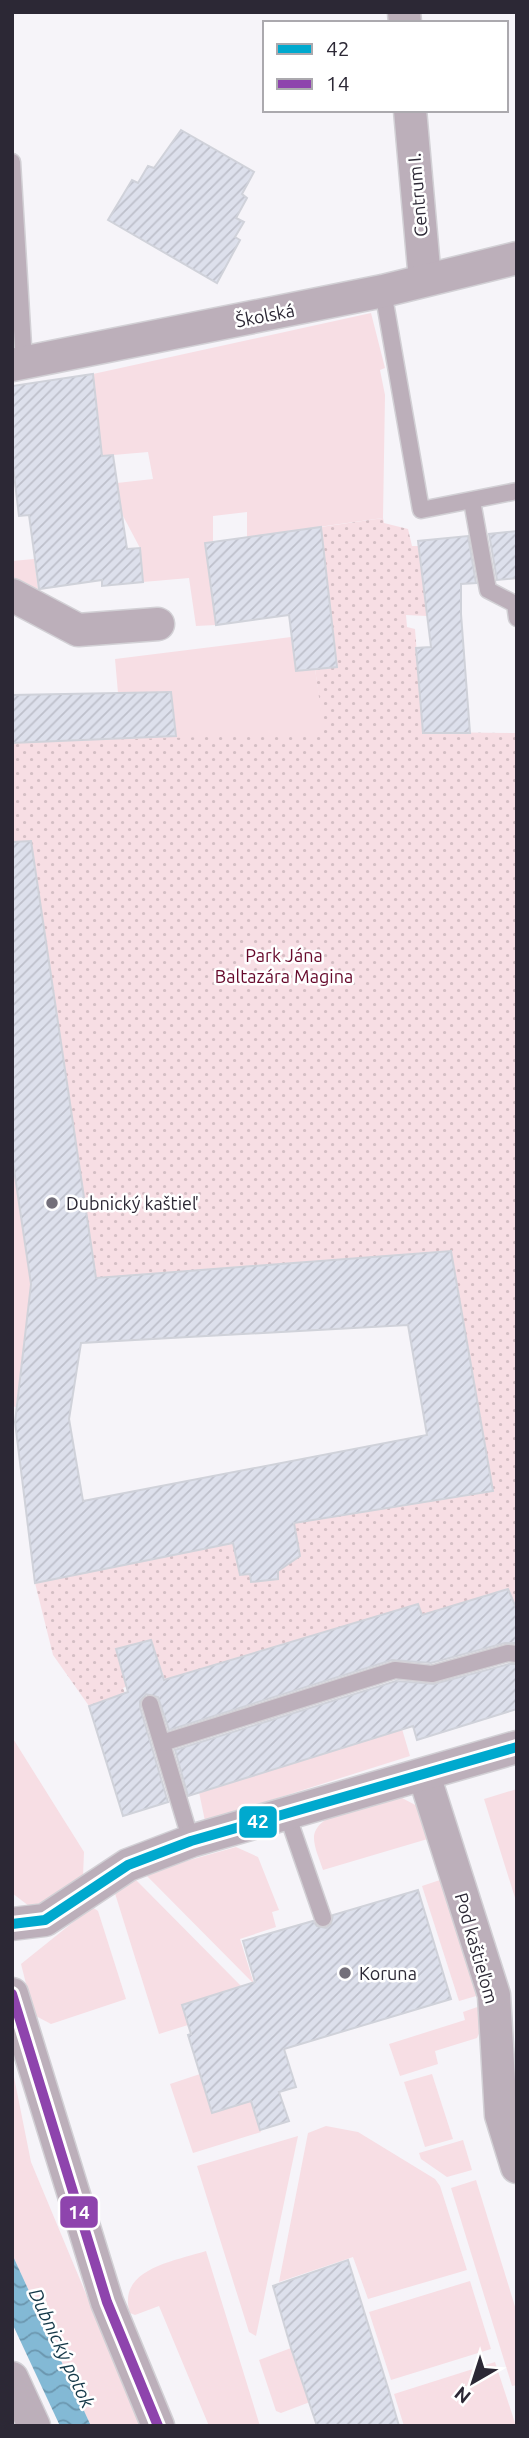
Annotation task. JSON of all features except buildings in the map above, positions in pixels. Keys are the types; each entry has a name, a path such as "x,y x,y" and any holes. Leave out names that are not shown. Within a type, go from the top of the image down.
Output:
{"street":[{"name":"Centrum I.","path":"410,112 425,280"},
{"name":"Školská","path":"18,364 383,290 517,258"},
{"path":"12,595 78,630 158,624"},
{"path":"12,1924 45,1920 128,1865 191,1840 517,1747"},
{"name":"Pod kaštieľom","path":"424,1775 494,1995 500,2115 517,2167"},
{"path":"12,1994 107,2302 158,2426"},
{"path":"12,2378 34,2426"}],"lane":[{"path":"12,162 18,364"},
{"path":"383,290 421,510 517,491"},
{"path":"472,501 488,590 514,604 517,618"},
{"path":"162,1743 395,1670 432,1674 508,1653 517,1654"},
{"path":"150,1704 191,1840"},
{"path":"287,1814 323,1918"}],"green space":[{"path":"371,313 385,368 380,370 385,395 383,518 247,537 247,512 213,516 213,541 205,543 216,625 196,626 189,578 143,582 140,548 122,514 117,483 153,479 148,452 102,456 93,374"},
{"name":"Park Jána Baltazára Magina","path":"383,518 384,523 408,529 412,546 419,546 427,616 406,615 407,627 415,629 423,732 517,733 517,1603 514,1604 508,1589 422,1615 417,1604 165,1680 151,1640 116,1649 127,1686 123,1688 125,1693 89,1706 53,1655 35,1583 233,1543 240,1575 250,1574 251,1582 278,1579 278,1571 299,1556 294,1523 492,1491 450,1251 96,1278 12,863 12,743 324,733 315,669 337,666 321,527"},
{"path":"34,559 38,589 12,582 12,561"},
{"path":"291,637 296,671 315,669 325,733 517,733 517,755 12,743 175,736 171,692 118,693 115,659"},
{"path":"12,1156 31,1284 16,1407 12,1406"},
{"path":"402,1729 410,1756 205,1821 199,1792"},
{"path":"12,1737 84,1852 83,1876 44,1905 29,1906 12,1893"},
{"path":"517,1789 517,1901 516,1901 484,1799"},
{"path":"402,1798 421,1808 431,1838 323,1870 314,1838 317,1828 325,1820 350,1809"},
{"path":"236,1847 258,1857 279,1910 272,1912 276,1927 240,1939 254,1984 144,1873"},
{"path":"446,1878 483,1994 459,2001 422,1886"},
{"path":"136,1880 242,1987 188,2025 159,2034 113,1887"},
{"path":"92,1907 98,1911 126,1999 51,2024 34,2015 21,1964"},
{"path":"483,2005 484,2023 477,2038 435,2051 438,2064 400,2076 389,2044 465,2020 463,2012"},
{"path":"12,2067 31,2162 141,2426 91,2426 12,2254"},
{"path":"200,2074 212,2112 251,2101 261,2132 193,2153 170,2084"},
{"path":"432,2074 453,2139 425,2147 404,2082"},
{"path":"326,2126 358,2132 435,2179 440,2186 467,2270 368,2299 353,2257 279,2282 308,2133"},
{"path":"298,2136 256,2336 249,2332 197,2166"},
{"path":"463,2140 472,2170 447,2177 421,2159 419,2153"},
{"path":"476,2180 517,2313 517,2385 512,2386 451,2188"},
{"path":"206,2251 260,2426 209,2426 159,2306 135,2315 130,2313 128,2298 132,2286 140,2277 165,2263"},
{"path":"470,2281 491,2349 391,2380 369,2312"},
{"path":"291,2348 310,2402 281,2413 276,2411 259,2360"},
{"path":"495,2362 516,2426 404,2426 394,2394"}],"water":[{"path":"12,2254 91,2426 60,2426 12,2323"}],"transit line":[{"name":"42","path":"12,1924 45,1920 128,1865 191,1841 517,1747"},
{"name":"14","path":"12,1994 107,2302 158,2426"}],"place":[{"name":"Dubnický kaštieľ","path":"52,1203"},
{"name":"Koruna","path":"345,1973"}],"water label":[{"name":"Dubnický potok","path":"62,2348"}]}
